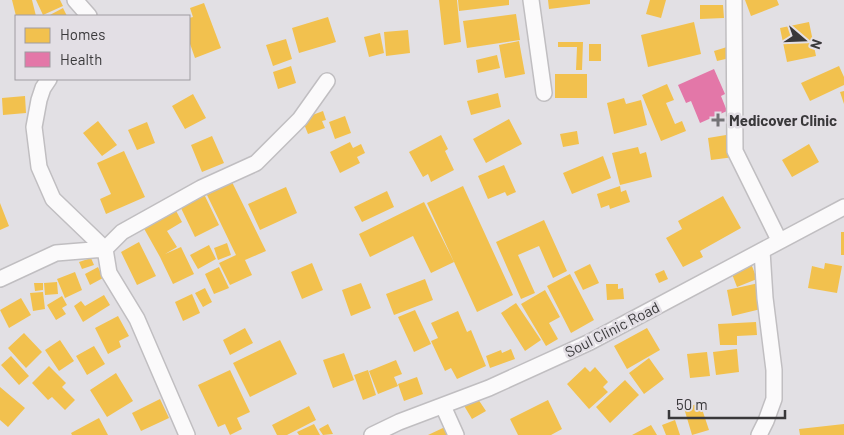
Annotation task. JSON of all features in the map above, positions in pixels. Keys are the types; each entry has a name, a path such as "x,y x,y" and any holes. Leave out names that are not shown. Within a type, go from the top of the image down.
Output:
{"street":[{"path":"75,0 88,15"},
{"path":"531,0 544,93"},
{"path":"734,0 735,151 779,240"},
{"path":"48,80 39,100 34,127 39,167 53,199 105,249 109,272 137,320 187,435"},
{"path":"0,279 56,253 105,249 122,232 201,188 256,163 300,119 327,81"},
{"name":"Soul Clinic Road","path":"372,435 399,422 489,388 590,342 844,207"},
{"path":"759,435 766,422 774,398 774,370 765,298 762,251"},
{"path":"443,406 456,435"}],"building: Homes":[{"path":"12,0 32,0 36,15 16,15"},
{"path":"36,0 60,0 63,6 43,15"},
{"path":"439,0 457,0 461,42 444,45"},
{"path":"458,0 509,0 509,5 459,11"},
{"path":"548,0 590,0 590,4 549,9"},
{"path":"650,0 666,0 661,18 646,14"},
{"path":"745,0 777,0 779,5 751,16"},
{"path":"204,3 221,48 195,58 190,44 190,18 193,17 190,8"},
{"path":"700,5 723,5 724,18 700,19"},
{"path":"63,8 66,15 50,15"},
{"path":"516,14 520,40 467,48 463,21"},
{"path":"328,17 336,42 299,53 292,28"},
{"path":"694,22 701,54 648,67 641,35"},
{"path":"809,22 816,56 787,62 780,28"},
{"path":"408,30 410,53 386,56 384,32"},
{"path":"380,33 384,53 369,57 364,37"},
{"path":"286,39 292,59 273,66 266,45"},
{"path":"519,41 525,74 505,78 499,45"},
{"path":"558,42 583,42 582,70 576,70 577,47 558,47"},
{"path":"589,44 601,44 601,61 589,61"},
{"path":"727,47 730,58 717,61 714,51"},
{"path":"497,55 500,68 478,73 476,60"},
{"path":"291,66 296,83 278,89 273,72"},
{"path":"839,66 844,77 844,85 810,101 801,83"},
{"path":"555,74 587,74 587,98 555,98"},
{"path":"667,84 674,100 666,103 675,124 682,121 686,131 661,141 642,95"},
{"path":"844,91 844,104 840,92"},
{"path":"498,93 501,107 471,115 467,101"},
{"path":"193,94 206,118 185,129 172,106"},
{"path":"25,96 26,113 3,115 2,98"},
{"path":"624,98 626,104 641,100 647,125 614,134 607,103"},
{"path":"323,111 326,120 322,121 325,128 308,134 302,119"},
{"path":"345,116 351,133 335,139 329,122"},
{"path":"509,119 522,144 486,163 473,139"},
{"path":"98,121 117,145 102,156 83,133"},
{"path":"147,122 155,143 137,150 128,130"},
{"path":"577,131 579,144 563,147 560,134"},
{"path":"732,134 734,157 711,160 708,138"},
{"path":"441,135 448,149 445,151 454,170 431,182 428,174 423,177 409,152"},
{"path":"212,136 224,163 202,172 191,145"},
{"path":"350,142 353,148 361,144 365,153 357,157 360,163 340,173 330,152"},
{"path":"809,144 819,162 792,177 782,160"},
{"path":"638,147 640,154 646,152 652,177 620,185 612,153"},
{"path":"124,151 145,197 106,214 100,199 111,194 97,163"},
{"path":"603,156 611,178 572,194 563,173"},
{"path":"504,165 516,192 507,196 505,192 488,199 478,176"},
{"path":"232,182 266,251 245,260 252,275 230,285 219,263 236,255 207,195"},
{"path":"463,186 513,295 477,312 427,203"},
{"path":"620,186 621,192 626,190 630,202 610,209 609,205 601,208 597,194"},
{"path":"286,187 297,213 260,230 248,204"},
{"path":"387,191 394,207 362,222 354,207"},
{"path":"203,192 219,225 195,237 179,204"},
{"path":"723,196 741,228 700,251 703,257 683,267 666,238 682,229 678,221"},
{"path":"424,202 454,262 431,273 413,236 370,257 359,234"},
{"path":"0,203 9,226 0,230"},
{"path":"174,207 182,222 167,231 177,247 165,254 181,247 194,274 173,284 142,225"},
{"path":"544,220 567,271 553,278 539,246 518,255 535,293 521,299 496,242"},
{"path":"841,232 844,232 844,255 841,255"},
{"path":"139,242 156,276 137,285 121,252"},
{"path":"227,243 231,255 218,260 214,248"},
{"path":"209,245 216,259 198,269 190,255"},
{"path":"91,258 94,265 82,269 79,262"},
{"path":"750,261 757,279 737,287 730,269"},
{"path":"312,263 323,290 302,299 291,272"},
{"path":"825,263 842,266 837,293 808,288 812,266 824,269"},
{"path":"590,264 599,283 583,290 574,272"},
{"path":"98,267 103,278 90,285 85,274"},
{"path":"219,267 229,288 214,294 205,274"},
{"path":"664,270 668,279 659,283 655,274"},
{"path":"75,272 82,290 65,298 57,279"},
{"path":"570,274 594,320 571,333 547,286"},
{"path":"425,279 433,300 394,315 386,294"},
{"path":"57,282 58,294 45,295 44,283"},
{"path":"34,283 43,283 43,290 35,291"},
{"path":"361,283 371,308 351,316 342,290"},
{"path":"759,283 761,309 732,316 727,290"},
{"path":"606,284 618,284 618,289 623,288 624,299 607,300"},
{"path":"205,288 212,302 203,307 195,293"},
{"path":"545,290 560,317 549,323 558,339 546,346 521,304"},
{"path":"43,292 45,309 33,311 30,293"},
{"path":"192,294 200,313 183,321 175,302"},
{"path":"104,295 110,305 83,322 74,306 81,301 85,306"},
{"path":"62,296 67,305 62,308 66,314 56,320 47,305"},
{"path":"21,298 31,315 9,328 0,310"},
{"path":"516,303 541,340 525,351 501,313"},
{"path":"415,310 431,344 414,352 398,317"},
{"path":"458,311 467,332 471,330 486,366 457,379 451,368 445,371 431,341 438,338 431,323"},
{"path":"118,316 129,336 119,341 121,347 108,354 95,328"},
{"path":"756,322 757,335 737,336 737,345 720,345 718,324"},
{"path":"245,328 253,343 230,355 223,340"},
{"path":"647,328 660,350 627,369 614,346"},
{"path":"24,333 42,352 26,368 8,348"},
{"path":"60,340 74,361 59,371 45,350"},
{"path":"280,340 297,374 250,397 233,363"},
{"path":"94,346 105,364 87,375 76,356"},
{"path":"511,349 515,359 490,368 486,356 501,350 502,353"},
{"path":"737,349 739,372 716,375 713,352"},
{"path":"707,352 710,376 690,378 687,354"},
{"path":"344,353 354,380 333,388 323,360"},
{"path":"11,356 29,376 19,385 1,365"},
{"path":"649,358 664,379 644,394 629,373"},
{"path":"396,360 402,374 394,377 398,386 378,394 369,371"},
{"path":"49,366 66,383 62,387 75,400 65,410 52,397 48,400 32,383"},
{"path":"585,367 590,372 595,367 608,382 603,387 608,392 589,409 567,384"},
{"path":"230,370 250,412 237,418 242,429 230,435 225,424 218,427 198,385"},
{"path":"368,370 376,395 363,400 354,375"},
{"path":"116,373 133,401 107,417 90,390"},
{"path":"417,377 423,394 404,401 398,384"},
{"path":"625,380 639,395 610,423 596,407"},
{"path":"0,387 25,408 8,427 0,420"},
{"path":"476,396 486,411 472,419 463,404"},
{"path":"160,399 169,418 141,431 132,413"},
{"path":"548,400 562,429 551,435 518,435 510,419"},
{"path":"700,403 709,430 692,435 684,408"},
{"path":"309,406 316,420 287,435 277,435 272,425"},
{"path":"99,418 108,435 72,435 71,433"},
{"path":"675,420 680,435 666,435 662,425"},
{"path":"314,424 320,435 299,435 297,432"},
{"path":"328,424 333,434 323,435 319,429"},
{"path":"844,424 844,435 800,435 799,429"},
{"path":"651,425 657,435 632,435"},
{"path":"445,427 449,435 428,435"}],"building: Health":[{"name":"Medicover Clinic","path":"714,69 725,94 721,96 727,111 700,123 691,101 686,103 678,85"}],"place":[{"name":"Medicover Clinic","path":"718,120"}]}
